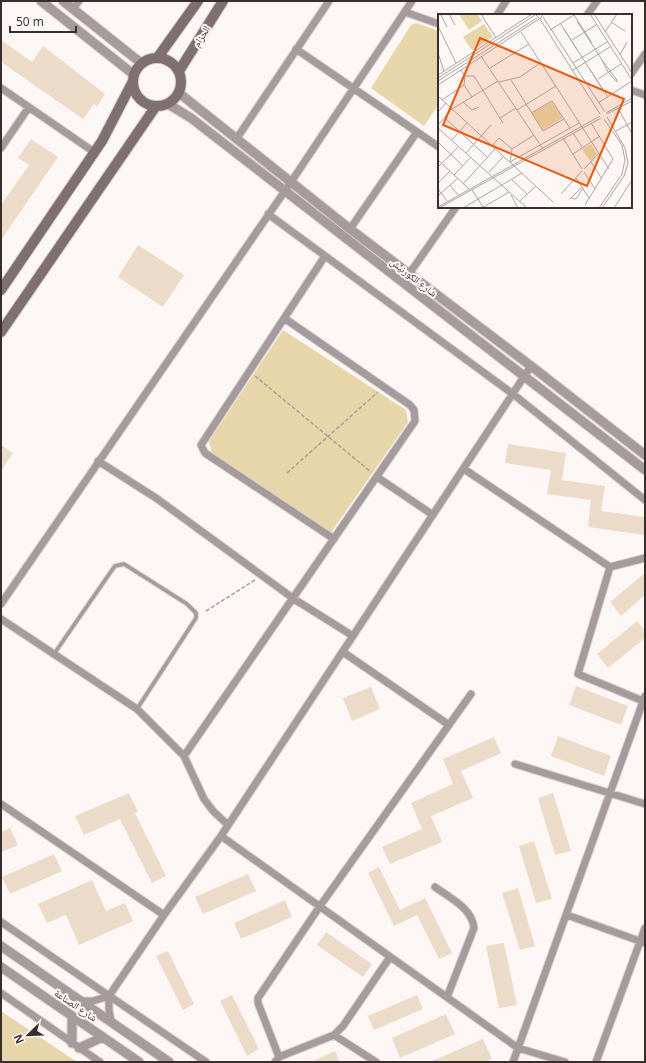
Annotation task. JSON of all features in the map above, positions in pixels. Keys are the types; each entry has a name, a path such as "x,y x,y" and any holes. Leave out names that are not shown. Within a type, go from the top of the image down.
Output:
{"main road":[{"path":"158,57 198,1"},
{"name":"الحزام","path":"179,71 223,1"},
{"path":"1,290 102,141 133,79 141,63 149,58 158,57 170,61 179,71 181,86 179,93 168,104 156,106 145,103 140,99 136,94 133,79"},
{"path":"1,332 156,106"}],"street":[{"path":"41,1 133,79"},
{"path":"63,1 141,63"},
{"path":"73,9 79,1"},
{"path":"237,138 329,1"},
{"path":"1,604 291,182 412,1"},
{"path":"498,14 506,1"},
{"path":"589,14 597,1"},
{"path":"405,12 438,24"},
{"path":"296,50 438,146"},
{"path":"632,73 645,54"},
{"path":"1,88 94,152"},
{"path":"632,90 645,95"},
{"name":"شارع الكورنيش","path":"179,93 350,229 531,366 645,455"},
{"name":"شارع الكورنيش","path":"168,104 191,118 285,190 645,470"},
{"path":"1,148 29,107"},
{"path":"350,229 417,132"},
{"path":"409,274 455,208"},
{"path":"268,214 513,394 645,500"},
{"path":"325,256 250,372 202,441 203,451 334,539"},
{"path":"184,756 294,599 377,477 415,417 414,410 410,405 284,318"},
{"path":"111,1021 109,996 164,915 221,836 531,366"},
{"path":"98,461 156,498 294,599 353,636"},
{"path":"464,469 610,567 645,558"},
{"path":"377,477 433,515"},
{"path":"513,1062 644,698 578,674 610,567"},
{"path":"1,619 137,709 184,756 204,799 213,811 228,825"},
{"path":"343,652 449,724"},
{"path":"390,957 343,1026 334,1035 277,1060 258,1003 258,998 320,906 471,694"},
{"path":"515,764 645,804"},
{"path":"1,804 164,915"},
{"path":"221,836 518,1048 565,1062"},
{"path":"435,887 469,913 474,928 447,997"},
{"path":"567,915 643,942"},
{"path":"1,922 206,1062"},
{"path":"596,1062 643,942 645,928"},
{"path":"1,946 169,1062"},
{"name":"شارع الصناعة","path":"1,967 139,1062"},
{"path":"1,993 100,1062"},
{"path":"82,1001 93,1001 109,996"},
{"path":"72,1016 76,1046"},
{"path":"334,1035 376,1062"},
{"path":"76,1046 103,1037"}],"lane":[{"path":"54,654 112,570 120,564 124,564 187,604 196,613 196,618 137,709"}],"path":[{"path":"250,372 377,477"},
{"path":"287,473 384,387"},
{"path":"206,611 262,575"}],"shaded area":[{"path":"416,23 438,31 438,105 424,126 371,88 411,25"},
{"path":"283,330 406,410 408,422 330,534 212,454 209,441"},
{"path":"1,1011 77,1062 1,1062"}],"building":[{"path":"1,40 32,62 43,46 105,94 97,107 94,104 83,119 1,62"},
{"path":"31,139 58,157 1,240 1,205 29,165 18,158"},
{"path":"138,245 184,275 163,307 118,277"},
{"path":"508,444 566,453 562,480 605,486 601,511 645,517 645,535 588,527 591,500 547,494 551,470 505,463"},
{"path":"1,445 13,453 1,471"},
{"path":"645,573 645,595 621,616 610,602"},
{"path":"637,621 645,631 645,638 608,668 597,654"},
{"path":"576,686 628,706 621,725 569,705"},
{"path":"371,687 380,709 352,721 343,698"},
{"path":"558,736 611,756 604,776 551,756"},
{"path":"494,737 501,753 461,771 473,798 431,816 442,842 390,864 382,847 422,829 411,803 453,784 443,759"},
{"path":"129,793 138,812 135,813 166,876 152,883 120,819 84,835 75,816"},
{"path":"553,793 571,851 555,855 538,798"},
{"path":"10,828 18,845 1,852 1,832"},
{"path":"534,841 552,899 536,903 519,846"},
{"path":"54,854 62,871 10,894 2,877"},
{"path":"379,867 400,910 425,898 452,953 439,959 417,915 394,926 368,873"},
{"path":"248,874 256,891 203,914 195,897"},
{"path":"92,880 106,911 125,903 133,921 79,945 66,915 47,923 38,904"},
{"path":"518,888 535,946 520,950 502,893"},
{"path":"285,900 292,917 241,939 234,923"},
{"path":"326,932 372,964 363,977 317,945"},
{"path":"504,943 517,1005 499,1008 486,946"},
{"path":"168,951 194,1004 183,1010 156,956"},
{"path":"232,995 259,1049 247,1056 220,1001"},
{"path":"417,995 423,1009 374,1030 368,1016"},
{"path":"446,1014 455,1034 400,1058 392,1038"},
{"path":"483,1039 492,1059 486,1062 430,1062"},
{"path":"335,1051 340,1062 311,1062"}]}
